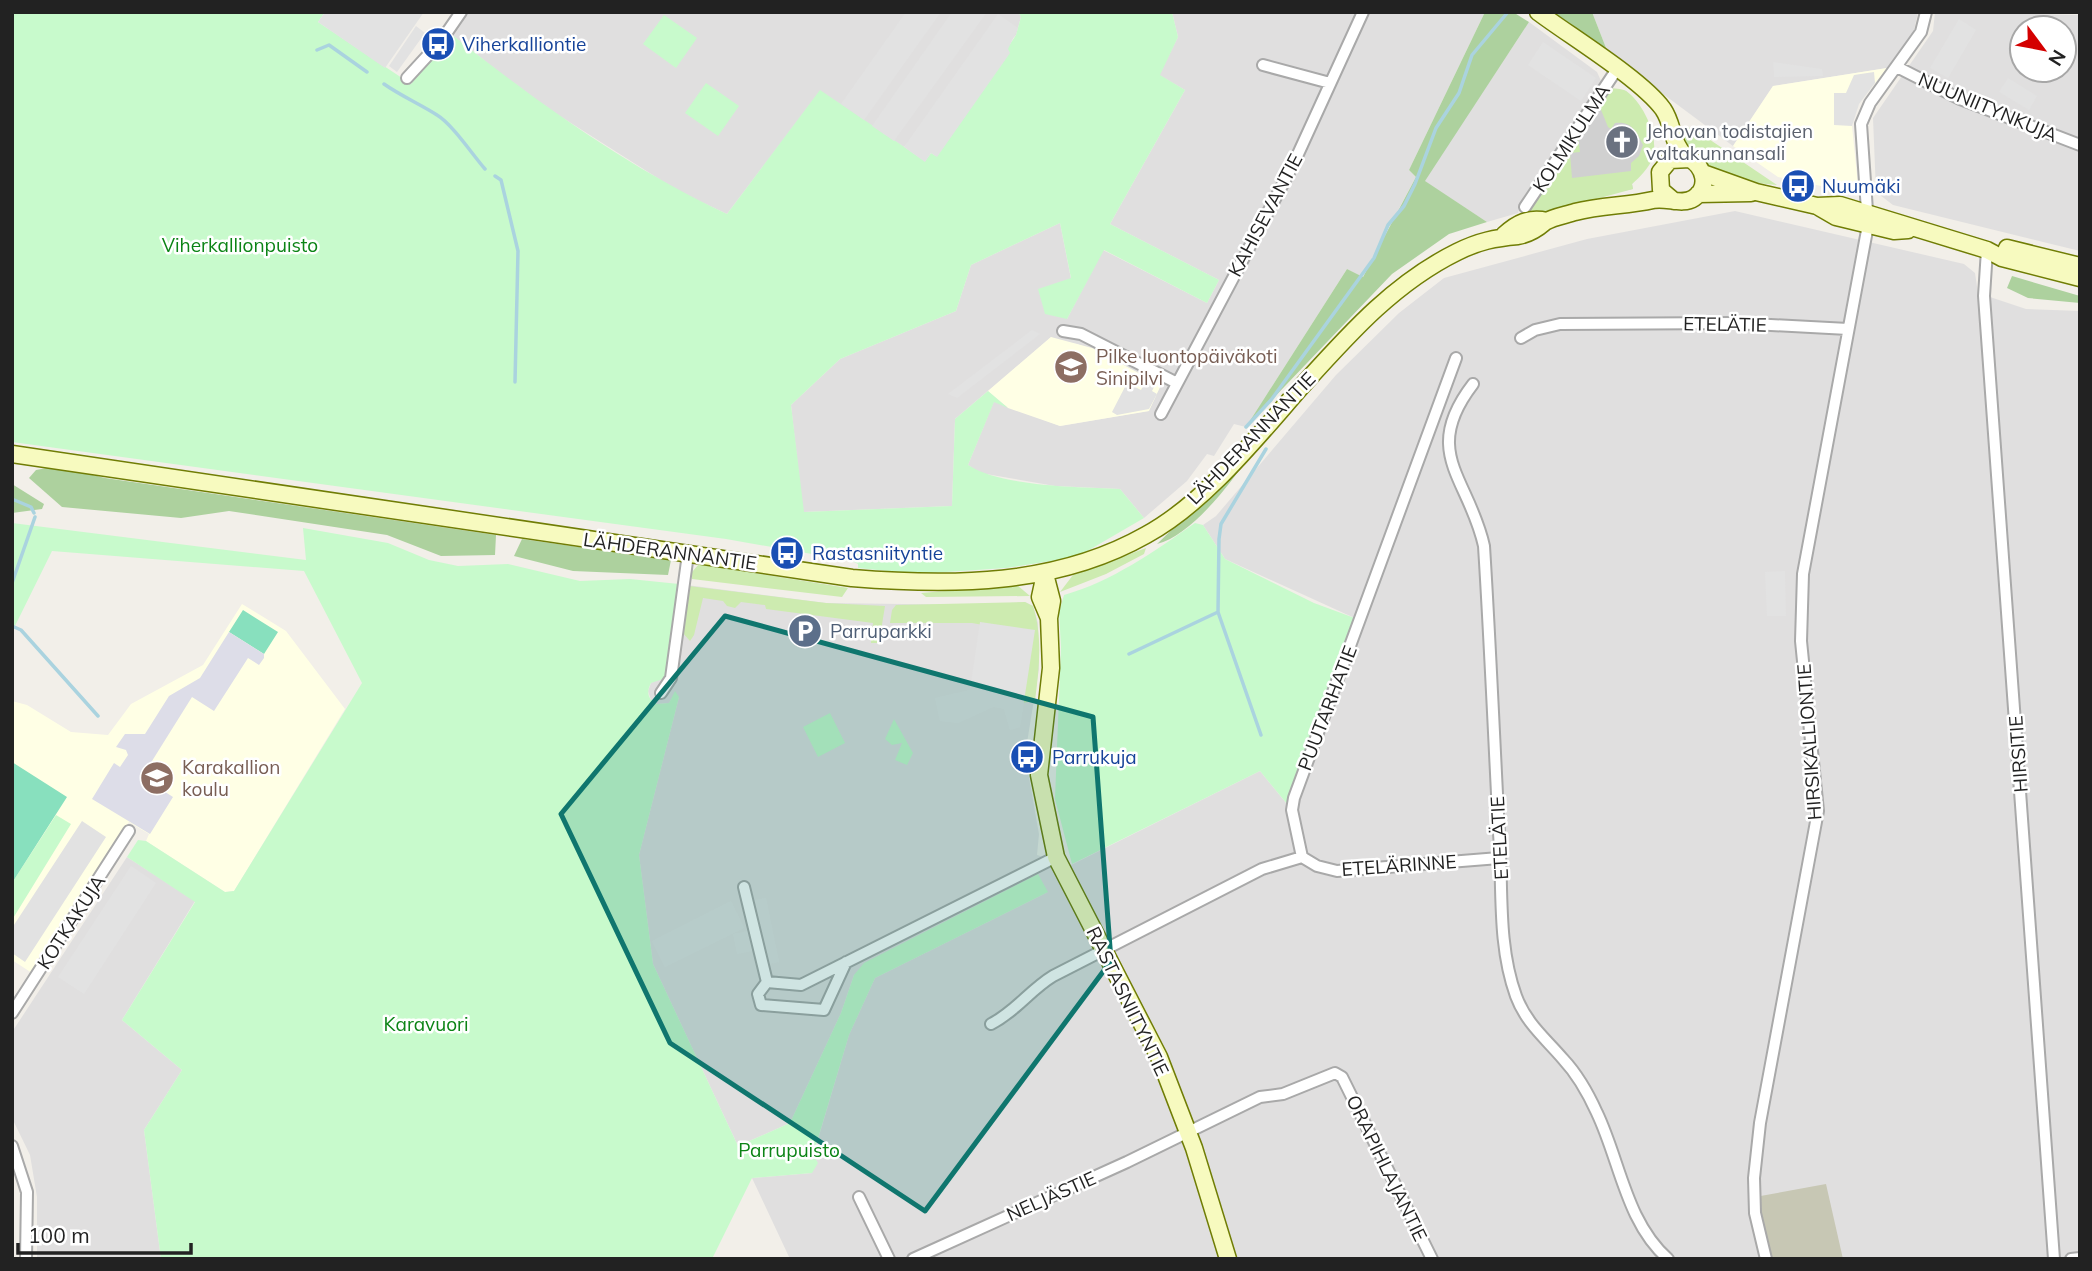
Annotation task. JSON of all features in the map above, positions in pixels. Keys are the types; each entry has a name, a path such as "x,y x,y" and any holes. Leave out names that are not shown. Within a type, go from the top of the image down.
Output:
{"main road":[{"path":"1538,12 1617,69 1662,108 1675,144 1686,158"},
{"path":"1648,96 1666,146 1662,171 1663,193 1674,201 1687,201 1698,194 1756,192"},
{"path":"1625,204 1674,158 1686,158 1697,163 1703,173 1698,194"},
{"path":"1703,173 1756,192 1817,206 1836,218 1868,219 1894,231 1914,230 1987,250 2002,258 2080,278"},
{"name":"LÄHDERANNANTIE","path":"12,454 688,554 897,582 970,581 1045,574 1107,555 1148,535 1168,520 1234,460 1351,332 1384,300 1408,281 1458,251 1504,235 1523,222 1535,219 1547,221 1602,205 1674,201"},
{"path":"1987,250 2005,247 2080,266"},
{"name":"RASTASNIITYNTIE","path":"1045,574 1040,597 1049,618 1051,668 1039,775 1056,857 1143,1022 1188,1132 1228,1259"}],"street":[{"path":"407,78 441,41 461,12"},
{"name":"KAHISEVANTIE","path":"1161,414 1293,165 1363,12"},
{"name":"HIRSIKALLIONTIE","path":"1766,1259 1755,1213 1755,1164 1762,1104 1818,811 1800,607 1868,219 1861,124 1870,103 1922,32 1926,12"},
{"path":"1263,65 1331,83"},
{"name":"NUUNIITYNKUJA","path":"1897,67 1952,96 2080,145"},
{"name":"KOLMIKULMA","path":"1525,207 1617,69"},
{"name":"HIRSITIE","path":"1987,250 1984,296 2054,1259"},
{"name":"ETELÄTIE","path":"1521,338 1535,330 1560,324 1717,323 1848,329"},
{"path":"1063,331 1080,334 1177,383"},
{"name":"PUUTARHATIE","path":"1302,857 1292,810 1294,798 1456,358"},
{"name":"ETELÄTIE","path":"1473,384 1452,416 1448,446 1451,467 1471,503 1484,546 1504,934 1517,998 1534,1029 1586,1088 1610,1142 1635,1215 1646,1236 1668,1259"},
{"path":"661,693 671,678 688,554"},
{"name":"KOTKAKUJA","path":"12,1013 129,831"},
{"path":"767,982 801,985 1056,857"},
{"path":"991,1024 1008,1015 1042,983 1105,949 1262,869 1302,857"},
{"name":"ETELÄRINNE","path":"1302,857 1317,866 1337,871 1499,858"},
{"path":"744,887 767,982"},
{"path":"767,982 758,994 761,1005 824,1010 846,962"},
{"name":"ORAPIHLAJANTIE","path":"1188,1132 1260,1097 1283,1094 1335,1073 1342,1077 1432,1259"},
{"name":"NELJÄSTIE","path":"913,1259 1188,1132"},
{"path":"12,1146 27,1192 26,1259"},
{"path":"859,1196 889,1259"},
{"path":"2071,1259 2080,1258"}],"highlighted area":[{"path":"725,616 1093,717 1111,961 925,1211 670,1043 561,814"}],"shaded area":[{"path":"325,12 424,12 385,68 318,22"},
{"path":"466,12 1018,12 1021,17 1016,35 904,147 820,91 727,214 678,191 533,99 451,34"},
{"path":"906,12 941,12 864,120 841,104"},
{"path":"952,12 987,12 894,141 872,126"},
{"path":"1172,12 1485,12 1409,170 1416,177 1362,277 1347,269 1246,427 1234,424 1214,456 1207,454 1187,481 1144,518 1120,489 1055,486 980,473 968,465 994,401 1060,426 1149,411 1078,344 1061,342 1051,337 955,419 952,506 803,512 791,405 840,359 956,311 971,265 1060,223 1071,279 1067,319 1103,250 1207,303 1219,280 1110,224 1185,90 1159,75 1178,37"},
{"path":"1592,12 1918,12 1913,35 1887,68 1773,86 1733,146 1608,53"},
{"path":"1935,12 2032,14 2008,14 2008,84 2078,84 2080,15 2080,251 1893,205 1876,192 1873,118 1933,31"},
{"path":"998,14 1018,28 1008,49 1010,53 937,157 931,153 925,162 904,147"},
{"path":"1959,19 1976,30 1948,78 1930,68"},
{"path":"1529,22 1597,72 1602,83 1523,198 1518,213 1487,222 1424,181"},
{"path":"416,26 425,33 397,72 389,66"},
{"path":"1543,42 1596,78 1581,101 1528,65"},
{"path":"1773,62 1822,69 1823,76 1774,77"},
{"path":"1887,68 1859,103 1854,114 1852,126 1858,185 1845,191 1778,177 1733,146 1773,86"},
{"path":"1874,72 1875,83 1859,104 1852,126 1834,125 1834,93 1846,93 1854,75"},
{"path":"2008,78 2008,84 2018,84 2037,96 2029,110 1999,92"},
{"path":"1610,88 1626,91 1638,104 1654,142 1653,157 1632,184 1633,189 1528,209"},
{"path":"1735,211 1964,264 1975,273 1978,293 2026,309 2080,311 2080,1259 790,1259 752,1178 812,1173 813,1156 849,1035 875,978 1048,892 854,975 841,1013 790,1123 738,1146 653,964 639,855 679,697 674,695 669,703 657,704 651,700 648,691 651,683 659,679 679,584 826,603 981,605 1025,602 1033,606 1038,623 1039,669 1025,755 1039,834 1037,855 1071,865 1260,771 1291,809 1359,620 1225,559 1203,525 1216,516 1336,375 1399,313 1444,278 1587,239"},
{"path":"1032,330 1040,334 957,398 948,394"},
{"name":"Pilke luontopäiväkoti Sinipilvi","path":"1051,337 1092,348 1161,385 1149,411 1060,426 1008,408 988,391"},
{"path":"1146,380 1155,385 1152,391 1157,394 1149,409 1117,415 1112,412 1127,383 1141,390"},
{"path":"1785,571 1786,616 1767,616 1765,572"},
{"name":"Karakallion koulu","path":"242,604 286,631 345,709 234,891 225,892 146,841 149,834 129,822 32,973 12,960 12,701 27,705 71,732 108,735 131,704 203,665"},
{"path":"980,622 1035,630 1020,727 1010,730 1004,709 993,707 958,723 940,721 935,698 970,690"},
{"path":"229,632 264,654 264,658 259,665 248,658 214,711 192,697 142,777 173,797 150,834 92,799 114,763 120,767 128,755 126,750 116,747 125,734 145,734 169,696 200,678"},
{"path":"82,821 106,837 25,962 12,953 12,928"},
{"path":"127,857 195,901 122,1020 182,1070 144,1130 161,1259 37,1259 37,1197 30,1155 12,1118 12,1032"},
{"path":"131,866 156,883 84,994 58,977"},
{"path":"766,898 779,962 769,964 765,948 737,954 733,934 760,929 755,900"},
{"path":"731,901 744,928 665,967 652,941"},
{"path":"1826,1184 1843,1259 1766,1259 1755,1197"}],"green space":[{"name":"Viherkallionpuisto","path":"12,12 325,12 318,22 411,84 451,34 584,132 654,176 727,214 820,90 925,161 931,153 936,156 1016,35 1021,17 1018,12 1172,12 1178,37 1160,75 1185,90 1110,224 1219,280 1207,303 1104,250 1067,319 1045,314 1038,289 1071,278 1060,223 971,265 956,311 840,359 791,405 804,512 952,506 955,419 988,391 1008,408 994,402 968,465 1000,478 1020,482 1120,489 1144,518 1077,557 1006,568 916,574 858,568 858,564 852,561 726,539 12,442"},
{"path":"1485,12 1513,12 1529,22 1425,181 1487,222 1449,234 1392,274 1246,427 1347,269 1363,277 1416,177 1409,170"},
{"path":"1552,12 1592,12 1608,53"},
{"path":"664,15 697,38 676,68 643,44"},
{"path":"706,83 739,106 718,136 685,113"},
{"path":"1610,88 1626,91 1644,111 1654,140 1653,157 1649,165 1632,184 1633,189 1526,218 1528,209 1578,135 1580,152 1570,153 1572,178 1631,171 1631,163 1639,156 1643,145 1636,131 1629,125 1615,123 1611,129 1608,127 1599,105"},
{"path":"1686,127 1694,129 1777,185 1733,177 1707,165 1685,147 1676,135"},
{"path":"2012,276 2080,296 2080,303 2028,298 2007,288"},
{"path":"1251,453 1234,478 1197,519 1170,539 1157,544"},
{"path":"57,466 105,478 496,535 495,555 441,556 387,535 229,511 181,518 62,507 29,478 36,470"},
{"path":"12,484 44,504 42,509 12,513"},
{"name":"Karavuori","path":"12,523 306,560 303,528 388,543 429,560 458,566 508,564 580,581 630,579 679,584 667,674 663,679 651,683 648,693 657,704 669,703 675,691 679,697 639,855 653,964 738,1146 790,1123 841,1013 854,975 864,963 1038,874 1048,892 875,978 849,1035 813,1155 818,1163 812,1173 752,1178 712,1259 161,1259 144,1130 182,1070 122,1020 195,902 127,857 138,840 146,841 225,892 234,891 362,683 304,571 52,551 12,632"},
{"path":"1195,523 1203,525 1225,559 1314,603 1360,620 1292,810 1260,771 1072,864 1055,799 1061,647 1059,612 1064,595 1116,574"},
{"path":"522,539 671,560 668,575 573,571 514,556"},
{"path":"1146,548 1144,554 1106,574 1060,592 1073,575"},
{"path":"699,564 848,588 842,597 692,579 692,572"},
{"path":"1017,585 1030,596 926,597 921,593"},
{"path":"689,586 826,603 885,606 879,643 871,643 873,623 766,609 765,605 741,602 735,608 727,606 723,601 703,598 690,641 682,632"},
{"path":"1025,602 1033,606 1038,630 1039,665 1035,701 1022,703 1022,632 972,623 890,623 892,610 896,605"},
{"path":"243,610 278,632 264,654 229,632"},
{"path":"830,713 845,743 818,757 803,727"},
{"path":"894,719 913,753 907,765 895,760 902,743 892,745 885,739"},
{"path":"12,762 67,797 12,883"},
{"path":"56,815 71,824 12,920 12,883"}],"waterway":[{"path":"1246,427 1271,400 1374,258 1388,225 1404,206 1415,184 1436,128 1459,93 1472,55 1508,12"},
{"path":"317,50 329,45 367,72"},
{"path":"384,84 443,119 485,169"},
{"path":"495,176 501,180 518,251 515,382"},
{"path":"1261,735 1218,612 1219,539 1221,524 1266,449"},
{"path":"12,499 31,507 34,513"},
{"path":"12,583 35,517"},
{"path":"1129,654 1218,612"},
{"path":"12,626 21,630 98,716"}],"place":[{"name":"Viherkalliontie","path":"438,44"},
{"name":"Jehovan todistajien valtakunnansali","path":"1622,142"},
{"name":"Nuumäki","path":"1798,186"},
{"name":"Pilke luontopäiväkoti Sinipilvi","path":"1071,367"},
{"name":"Rastasniityntie","path":"787,553"},
{"name":"Parruparkki","path":"805,631"},
{"name":"Parrukuja","path":"1027,757"},
{"name":"Karakallion koulu","path":"157,778"}],"park label":[{"name":"Parrupuisto","path":"789,1150"}]}
